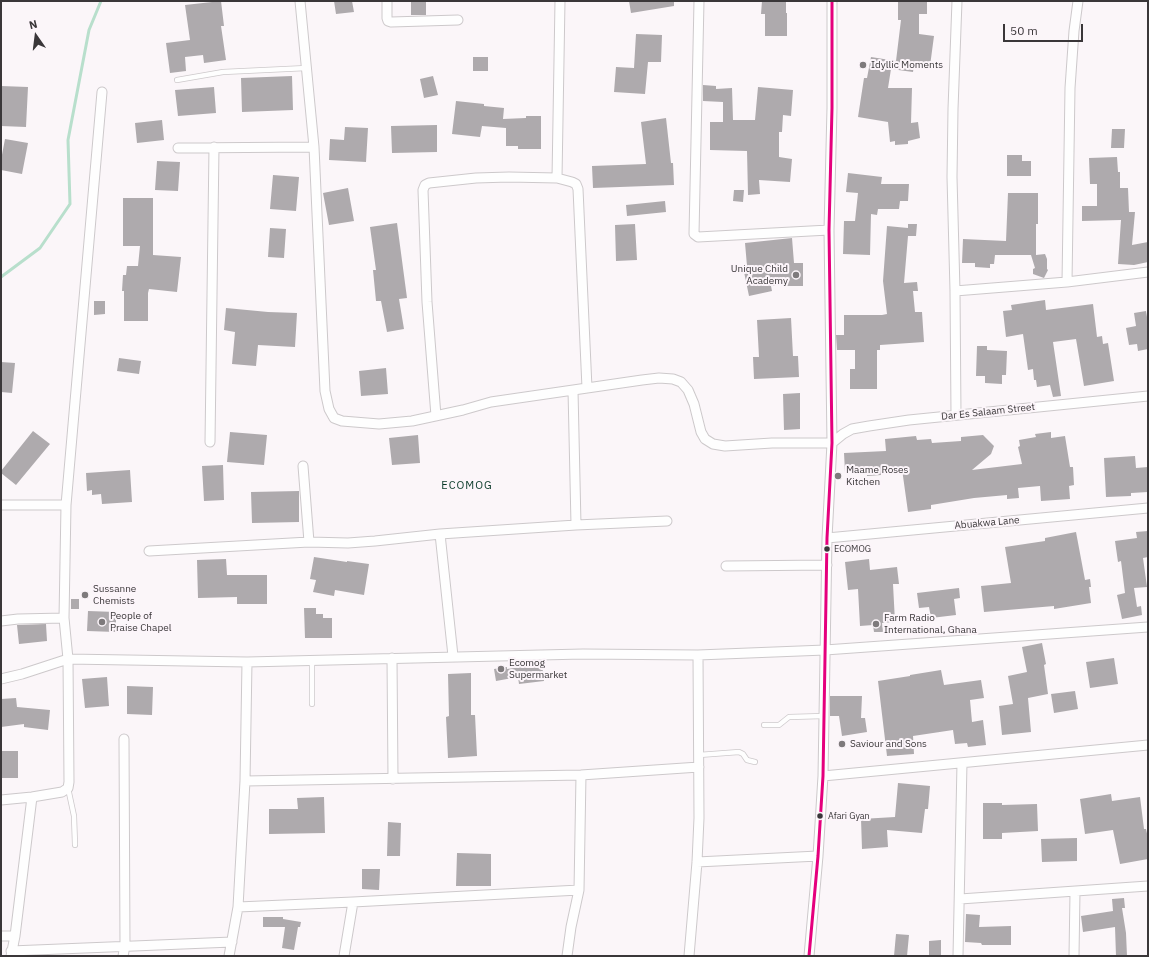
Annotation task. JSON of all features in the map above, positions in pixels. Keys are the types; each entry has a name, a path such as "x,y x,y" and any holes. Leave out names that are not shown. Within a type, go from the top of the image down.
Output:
{"street":[{"path":"300,1 314,147 325,391 329,409 334,418 356,423 379,424 412,421 491,402 659,378 673,379 681,382 688,390 694,404 701,432 705,439 713,444 725,446 772,443 832,443"},
{"path":"387,1 387,18 388,21 391,22 458,20"},
{"path":"557,178 560,1"},
{"path":"699,1 694,234 698,238 829,230"},
{"path":"809,956 818,856 822,776 827,538 832,443 829,230 832,108 832,1"},
{"path":"956,415 956,291 952,177 957,1"},
{"path":"1067,282 1070,88 1074,31 1078,1"},
{"path":"1,800 62,792 68,788 69,782 68,659 64,618 66,505 102,92"},
{"path":"210,442 214,147"},
{"path":"178,148 314,147"},
{"path":"436,416 427,302 423,190 425,185 429,182 476,178 557,178 576,184 578,189 587,388"},
{"path":"956,291 1067,282 1148,272"},
{"path":"573,390 576,525"},
{"name":"Dar Es Salaam Street","path":"832,443 852,429 909,420 1148,396"},
{"path":"303,466 309,542"},
{"path":"1,506 66,505"},
{"name":"Abuakwa Lane","path":"827,538 1148,508"},
{"path":"149,551 309,542 348,543 440,534 667,520"},
{"path":"440,534 453,656"},
{"path":"726,566 827,565"},
{"path":"1,621 64,618"},
{"path":"1,679 22,674 68,659 247,662 453,656 583,654 698,655 825,650 1148,627"},
{"path":"689,956 697,862 700,767 698,655"},
{"path":"392,658 393,779"},
{"path":"229,956 238,907 245,781 247,662"},
{"path":"123,956 125,946 124,739"},
{"path":"822,776 1148,745"},
{"path":"958,956 962,763"},
{"path":"245,781 581,775 700,767"},
{"path":"567,956 571,927 579,890 581,775"},
{"path":"32,797 15,936 11,953 125,946 232,942"},
{"path":"697,862 818,856"},
{"path":"960,899 1148,886"},
{"path":"238,907 579,890"},
{"path":"1074,956 1075,892"},
{"path":"344,956 354,902"},
{"path":"1,936 15,936"}],"lane":[{"path":"177,80 223,72 307,68"},
{"path":"312,660 312,704"},
{"path":"764,725 779,725 789,716 824,716"},
{"path":"699,755 739,752 743,754 747,760 755,762"},
{"path":"68,788 74,816 75,845"}],"building":[{"path":"221,1 224,26 221,26 226,60 204,63 203,55 185,57 186,71 170,73 166,43 190,40 185,5"},
{"path":"334,1 352,1 354,12 336,14"},
{"path":"411,1 426,1 426,15 411,15"},
{"path":"629,1 674,1 674,6 631,13"},
{"path":"762,1 786,1 787,36 765,36 765,14 761,14"},
{"path":"898,1 927,1 927,14 919,14 919,34 934,36 930,66 914,64 913,72 891,69 888,88 912,88 911,123 918,122 920,138 908,141 908,144 895,145 895,141 890,142 888,122 858,117 864,78 867,78 871,57 896,61 901,20 898,20"},
{"path":"636,34 662,35 661,62 648,62 645,94 614,92 616,67 634,68"},
{"path":"473,57 488,57 488,71 473,71"},
{"path":"292,76 293,110 242,112 241,78"},
{"path":"433,76 438,95 424,98 420,79"},
{"path":"703,85 716,86 716,89 732,88 733,120 755,120 758,87 793,90 791,116 783,115 782,132 779,132 779,157 792,159 790,182 759,180 760,194 748,195 747,151 710,150 710,122 723,122 723,102 703,101"},
{"path":"1,86 28,87 26,127 1,126"},
{"path":"214,87 216,113 178,116 175,90"},
{"path":"456,101 504,108 503,119 541,116 541,149 518,149 518,146 506,146 506,128 482,126 480,137 452,134"},
{"path":"666,118 671,163 673,163 674,185 593,188 592,166 646,164 641,122"},
{"path":"162,120 164,140 137,143 135,123"},
{"path":"437,125 437,152 392,153 391,126"},
{"path":"345,127 368,128 366,162 329,160 330,139 344,140"},
{"path":"1112,129 1125,129 1124,148 1111,148"},
{"path":"5,139 28,143 22,174 1,170 1,160"},
{"path":"1007,155 1022,155 1022,161 1031,161 1031,176 1007,176"},
{"path":"1117,157 1118,172 1120,172 1120,188 1128,188 1129,212 1135,212 1132,245 1148,242 1148,262 1134,265 1118,264 1121,220 1082,221 1082,206 1097,206 1097,184 1090,184 1089,158"},
{"path":"157,161 180,162 178,191 155,190"},
{"path":"848,173 882,177 881,184 909,184 908,201 900,201 899,209 878,209 877,215 871,214 870,255 843,254 844,221 855,221 858,193 846,192"},
{"path":"273,175 299,177 296,211 270,209"},
{"path":"348,188 354,221 329,225 323,193"},
{"path":"734,190 744,190 743,202 733,201"},
{"path":"1008,193 1038,193 1036,255 1045,254 1047,259 1048,270 1044,278 1033,274 1033,269 1035,268 1031,255 995,255 994,264 990,264 990,268 975,267 975,263 962,263 963,239 1006,241"},
{"path":"123,198 153,198 153,255 181,257 177,292 149,289 148,321 124,321 124,291 122,291 123,275 126,275 127,266 138,266 140,246 123,246"},
{"path":"665,201 666,212 627,216 626,205"},
{"path":"397,223 407,298 399,299 404,329 387,332 381,301 376,301 373,270 376,270 370,227"},
{"path":"635,224 637,260 616,261 615,225"},
{"path":"908,224 917,224 916,236 908,236 904,283 917,282 918,291 913,291 915,312 922,312 924,342 880,345 880,350 877,350 877,389 850,389 850,369 855,369 855,350 837,350 836,335 844,335 844,315 887,314 883,281 887,226 908,228"},
{"path":"270,228 286,229 284,258 268,257"},
{"path":"792,238 794,263 803,263 803,286 771,286 772,291 749,296 743,267 747,266 745,243"},
{"path":"1045,300 1046,310 1093,304 1097,337 1102,336 1103,344 1108,343 1114,381 1084,386 1076,339 1053,342 1061,396 1053,397 1050,385 1037,387 1036,380 1034,380 1033,369 1028,370 1023,334 1006,337 1003,311 1012,310 1011,305"},
{"path":"94,301 105,301 105,314 94,315"},
{"path":"226,308 297,313 295,347 258,345 256,366 232,364 235,332 224,330"},
{"path":"1146,311 1148,317 1148,349 1138,351 1137,344 1129,345 1126,328 1136,326 1134,313"},
{"path":"791,318 793,356 798,356 799,377 754,379 753,357 759,357 757,320"},
{"path":"977,346 987,346 987,350 1007,351 1006,375 1002,375 1002,384 985,383 985,376 976,376"},
{"path":"119,358 141,361 139,374 117,371"},
{"path":"1,362 15,363 12,393 1,392"},
{"path":"386,368 388,394 361,396 359,371"},
{"path":"800,393 800,429 784,430 783,394"},
{"path":"33,431 50,444 16,485 1,473 1,471"},
{"path":"230,432 267,435 264,465 227,462"},
{"path":"1051,432 1051,438 1065,436 1070,467 1073,467 1074,485 1069,486 1070,499 1041,501 1040,486 1018,488 1019,498 1007,499 1007,495 974,498 931,505 931,509 908,512 902,469 881,471 881,475 867,476 867,471 845,472 844,453 886,451 885,439 916,436 917,440 931,439 932,443 961,441 961,437 983,435 994,446 991,454 972,470 1022,464 1018,447 1020,446 1019,440 1036,437 1035,434"},
{"path":"418,435 420,463 392,465 389,438"},
{"path":"1135,456 1136,468 1148,467 1148,492 1131,493 1131,496 1106,497 1104,458"},
{"path":"223,465 224,500 204,501 202,466"},
{"path":"130,470 132,502 102,504 101,494 92,495 92,490 87,491 86,473"},
{"path":"299,491 299,522 252,523 251,492"},
{"path":"1148,531 1148,557 1143,558 1147,587 1134,588 1137,607 1141,606 1142,615 1122,619 1117,595 1125,593 1121,561 1118,562 1115,541 1137,538 1136,532"},
{"path":"1076,532 1085,580 1090,579 1091,587 1089,587 1091,603 1054,609 1054,606 984,612 981,586 1011,583 1005,547 1045,541 1045,538"},
{"path":"314,557 369,564 364,595 335,590 334,596 313,592 316,580 310,579"},
{"path":"226,559 227,575 267,575 267,604 237,604 237,597 198,598 197,560"},
{"path":"869,559 870,570 897,567 899,584 893,584 895,622 882,623 883,632 874,632 873,625 860,626 858,589 848,590 845,562"},
{"path":"959,588 960,598 954,599 956,615 931,618 929,607 919,608 917,593"},
{"path":"71,599 79,599 79,609 71,609"},
{"path":"304,608 316,608 316,614 323,614 323,618 332,618 332,638 305,638"},
{"name":"People of Praise Chapel","path":"88,611 116,612 116,632 87,631"},
{"path":"46,624 47,641 19,644 17,625"},
{"path":"1042,643 1046,664 1044,665 1048,694 1028,698 1031,732 1002,735 999,706 1013,704 1008,676 1027,672 1022,647"},
{"path":"1114,658 1118,684 1090,688 1086,662"},
{"path":"542,664 544,681 519,684 518,677 496,681 494,669 507,667 507,669"},
{"path":"941,670 944,685 981,680 984,698 970,700 972,722 983,720 986,745 968,747 967,743 955,744 953,730 913,736 914,754 887,756 878,681"},
{"path":"471,673 471,715 475,715 477,756 448,758 446,717 449,716 448,674"},
{"path":"107,677 109,706 85,708 82,679"},
{"path":"127,686 153,687 152,715 127,714"},
{"path":"1075,691 1078,709 1054,713 1051,694"},
{"path":"830,696 862,696 861,718 865,718 867,732 842,736 839,716 830,716"},
{"path":"16,698 17,707 50,710 48,730 24,727 24,724 1,727 1,699"},
{"path":"1,751 18,751 18,778 1,778"},
{"path":"898,783 930,786 928,809 925,809 922,833 887,830 888,847 862,849 861,819 895,817"},
{"path":"1111,794 1112,801 1140,797 1144,829 1146,829 1148,838 1148,859 1120,864 1113,830 1085,834 1080,799"},
{"path":"324,797 325,833 269,834 269,809 298,809 297,798"},
{"path":"983,803 1002,803 1002,805 1037,804 1038,831 1002,833 1002,839 983,839"},
{"path":"388,822 401,823 400,856 387,856"},
{"path":"1077,838 1077,861 1042,862 1041,839"},
{"path":"457,853 491,854 491,886 456,886"},
{"path":"362,869 380,869 379,890 362,889"},
{"path":"1124,898 1125,908 1122,908 1126,933 1127,956 1116,956 1115,927 1083,932 1081,916 1113,911 1112,899"},
{"path":"966,914 980,915 979,927 1011,926 1011,945 982,945 981,943 965,942"},
{"path":"263,917 283,917 283,919 301,922 300,927 298,927 294,950 282,948 285,927 263,927"},
{"path":"896,934 909,935 907,956 894,956"},
{"path":"941,940 941,956 929,956 929,941"}],"waterway":[{"path":"1,277 40,248 70,204 68,140 89,30 101,1"}],"transit line":[{"path":"809,956 818,856 823,776 827,538 832,443 829,230 832,108 832,1"}],"place":[{"name":"Idyllic Moments","path":"863,65"},
{"name":"Unique Child Academy","path":"796,275"},
{"name":"Maame Roses Kitchen","path":"838,476"},
{"name":"ECOMOG","path":"827,549"},
{"name":"Sussanne Chemists","path":"85,595"},
{"name":"People of Praise Chapel","path":"102,622"},
{"name":"Farm Radio International, Ghana","path":"876,624"},
{"name":"Ecomog Supermarket","path":"501,669"},
{"name":"Saviour and Sons","path":"842,744"},
{"name":"Afari Gyan","path":"820,816"}],"district":[{"name":"ECOMOG","path":"467,486"}]}
